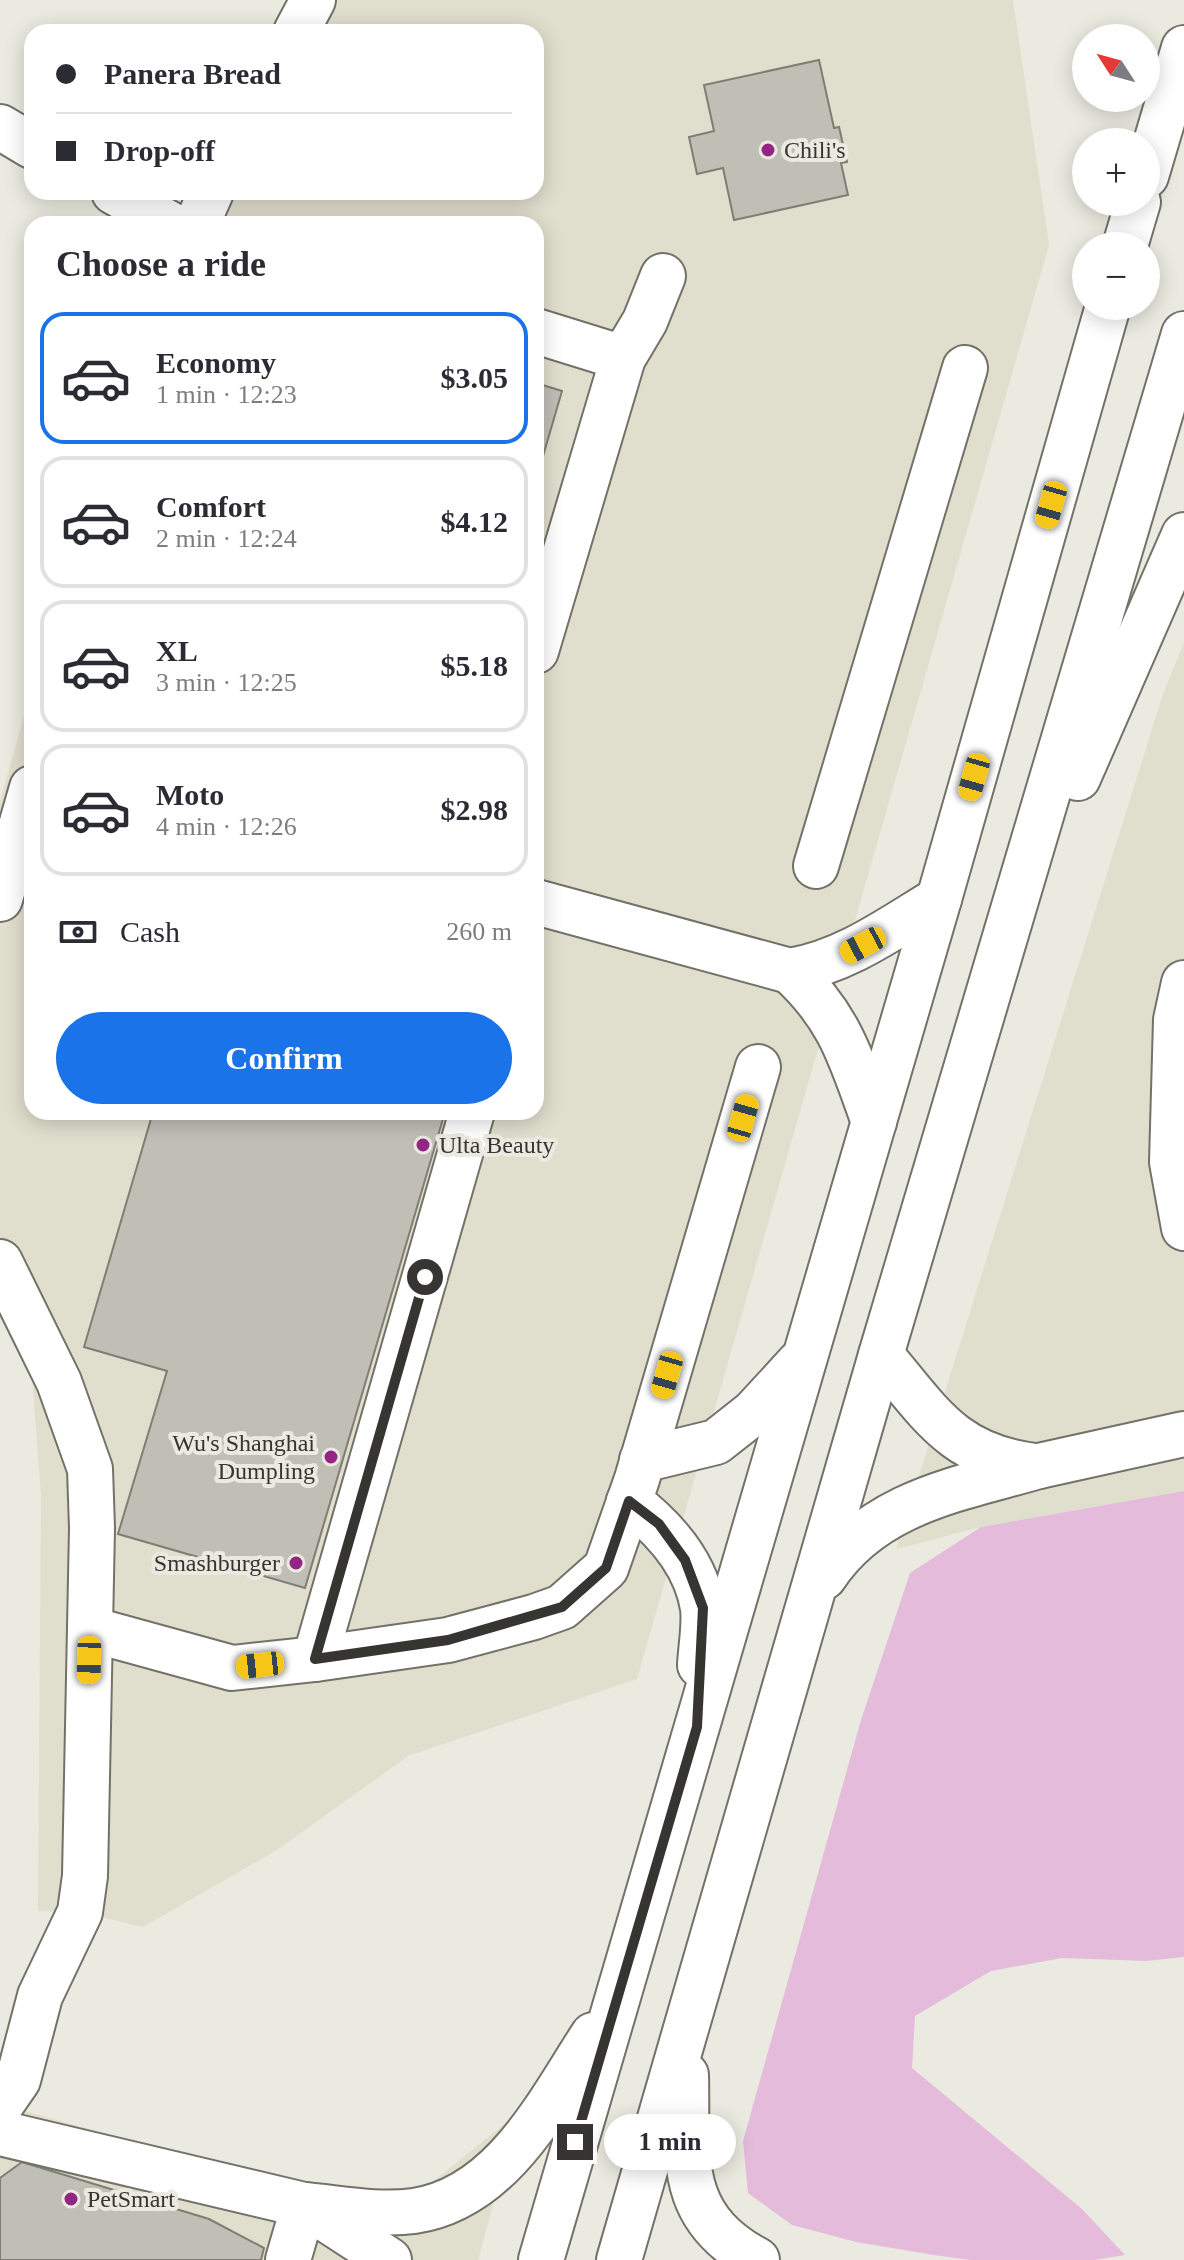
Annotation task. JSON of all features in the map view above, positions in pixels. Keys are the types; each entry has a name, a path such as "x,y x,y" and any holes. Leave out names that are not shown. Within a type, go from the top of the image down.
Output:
{"main road":[{"path":"300,24 313,0"},
{"path":"1160,129 1184,48"},
{"path":"0,127 24,141"},
{"path":"128,200 156,216"},
{"path":"544,624 623,358 645,321 663,276"},
{"path":"541,2260 939,899 1104,320"},
{"path":"544,333 623,358"},
{"path":"619,2260 881,1355 1184,334"},
{"path":"816,866 965,368"},
{"path":"991,987 1150,606 1184,535"},
{"path":"0,899 24,816"},
{"path":"544,904 790,971 823,965 843,956 939,899"},
{"path":"790,971 818,996 839,1028 874,1122"},
{"path":"1184,983 1176,1020 1172,1162 1184,1228"},
{"path":"90,1629 232,1668 448,1640 562,1607 606,1568 642,1460 758,1067"},
{"path":"315,1659 470,1120"},
{"path":"0,1262 59,1382 90,1469 85,1876 80,1912 40,1996 18,2080 0,2106"},
{"path":"642,1460 716,1442 754,1412 806,1355"},
{"path":"881,1355 943,1428 965,1445 994,1459 1039,1466"},
{"path":"814,1593 849,1547 895,1511 915,1501 1039,1466 1184,1434"},
{"path":"629,1501 659,1524 685,1560 703,1608 697,1727"},
{"path":"0,2133 304,2205 413,2211 447,2201 482,2180 529,2133 619,1995"},
{"path":"684,2034 692,2189 698,2206 721,2238 757,2260"},
{"path":"288,2260 304,2205"},
{"path":"304,2205 389,2260"}],"shaded area":[{"path":"287,0 1013,0 1049,245 637,1679 408,1756 277,1850 143,1927 80,1912 38,1911 41,1496 32,1376 0,1313 0,801 24,716 24,1120 544,1120 544,216 177,216 185,200 544,200 544,24 275,24"},
{"path":"1184,643 1184,1491 981,1527 896,1549 1163,694"},
{"path":"1184,1491 1184,1957 1146,1961 1062,1958 991,1971 915,2016 912,2068 1082,2209 1125,2255 1094,2260 971,2260 856,2242 792,2225 748,2193 743,2141 861,1720 910,1573 981,1527"},
{"path":"0,2104 323,2195 429,2185 518,2113 478,2260 0,2260"}],"building":[{"name":"Chili's","path":"819,60 834,128 839,127 847,162 841,163 848,195 734,220 723,168 697,174 689,137 714,131 704,85"},
{"path":"544,385 562,391 544,453"},
{"path":"151,1120 443,1120 305,1588 118,1534 167,1371 84,1347"},
{"name":"PetSmart","path":"22,2162 209,2219 264,2248 261,2260 0,2260 0,2178"}],"place":[{"name":"Chili's","path":"768,150"},
{"name":"Ulta Beauty","path":"423,1145"},
{"name":"Wu's Shanghai Dumpling","path":"331,1457"},
{"name":"Smashburger","path":"296,1563"},
{"name":"PetSmart","path":"71,2199"}],"route":[{"path":"425,1277 315,1659 448,1640 562,1607 606,1568 629,1501 659,1524 685,1560 703,1608 697,1727 575,2142"}]}
